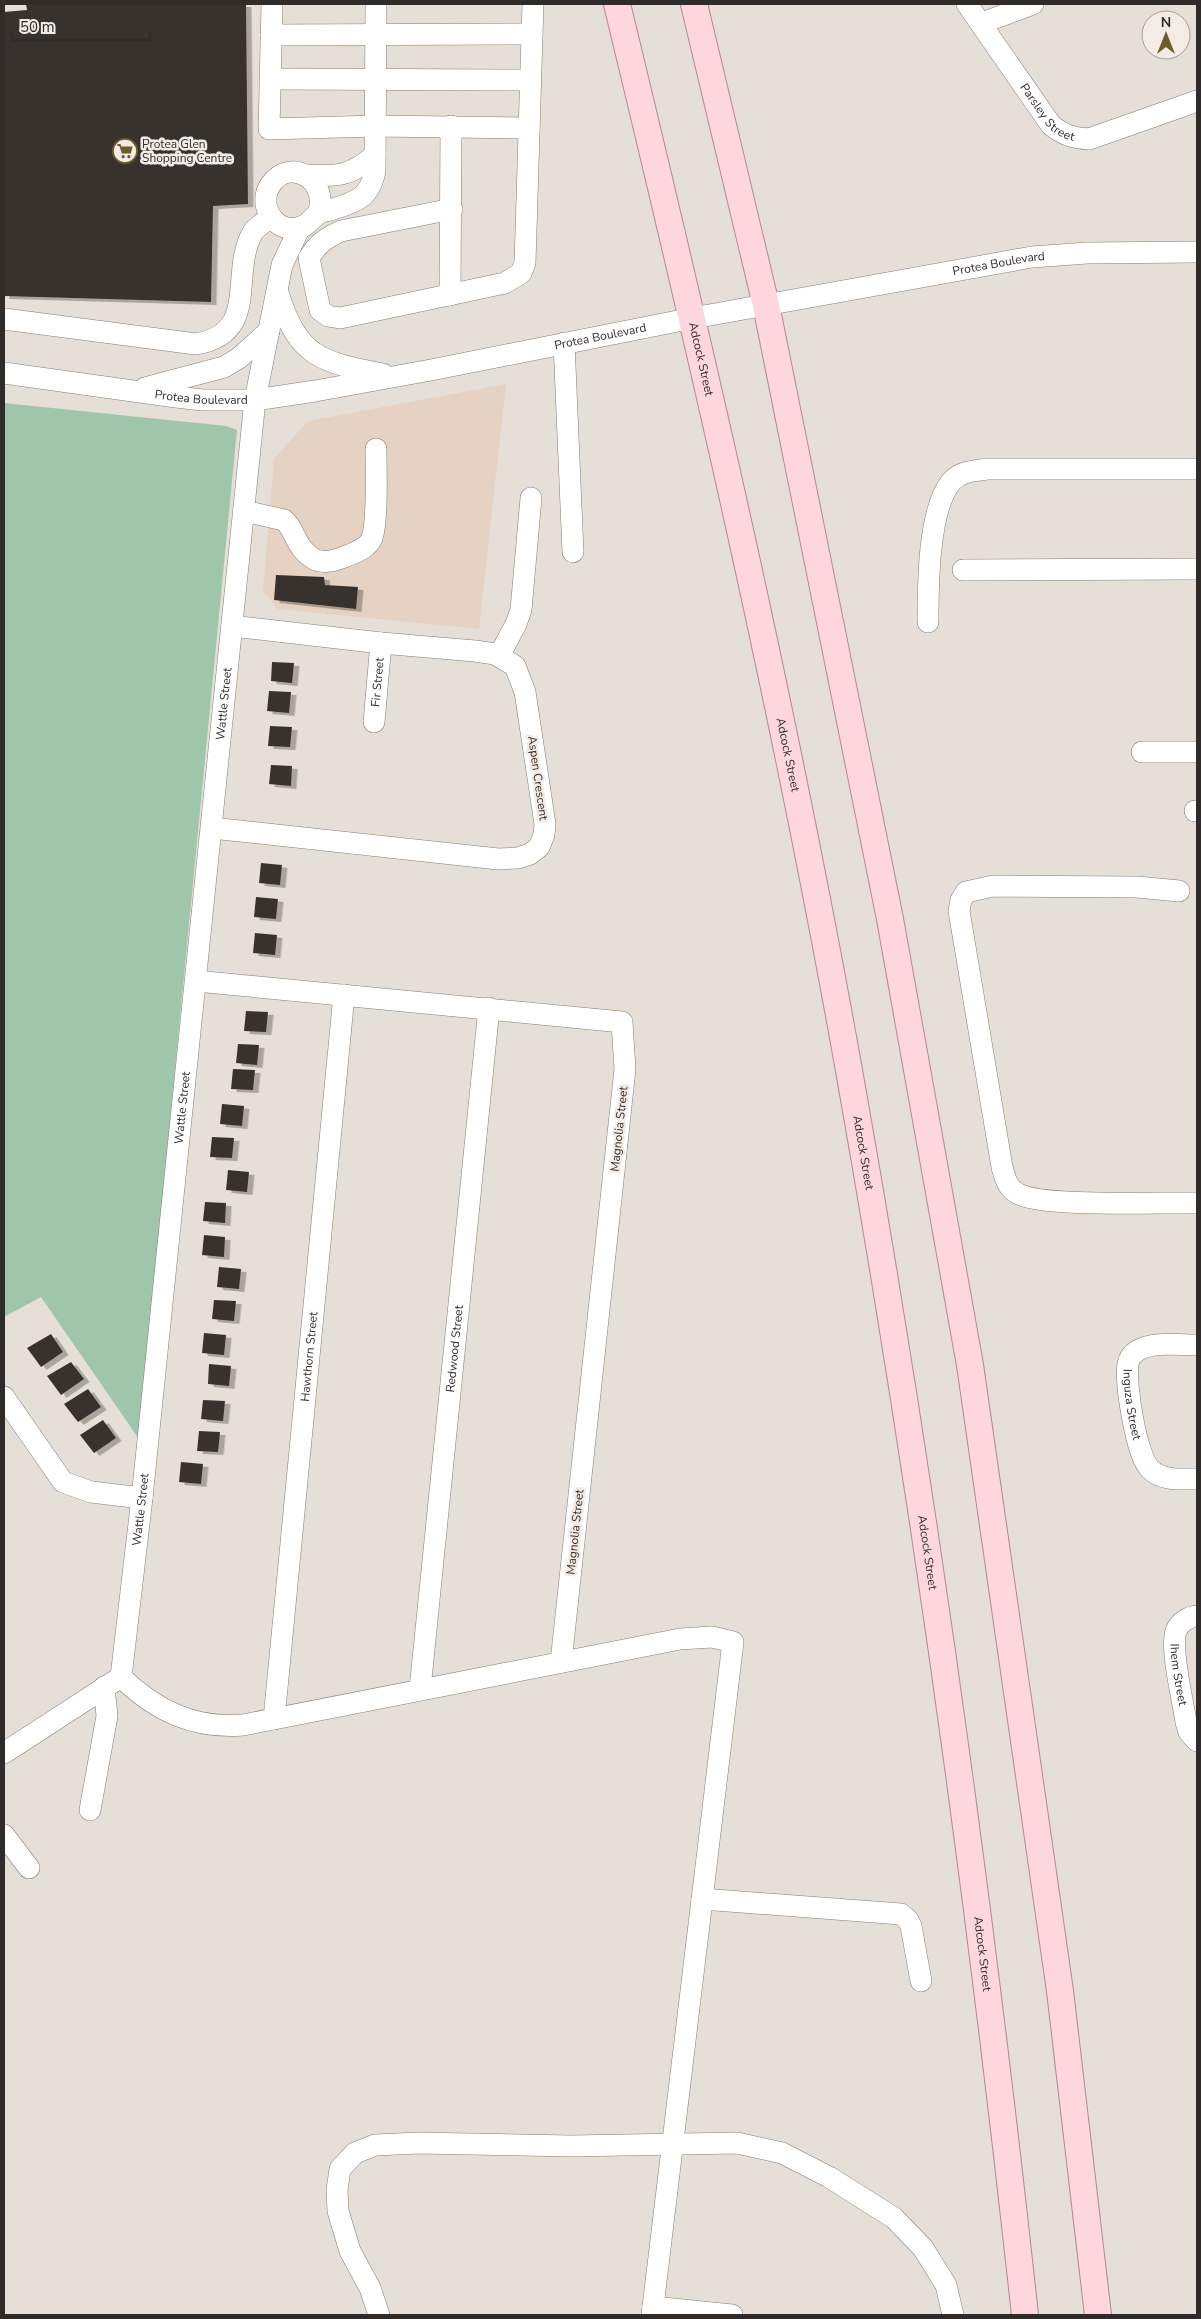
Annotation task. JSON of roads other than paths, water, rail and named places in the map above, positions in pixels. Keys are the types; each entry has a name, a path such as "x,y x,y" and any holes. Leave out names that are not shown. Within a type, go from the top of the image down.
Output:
{"main road":[{"name":"Adcock Street","path":"617,4 692,318 789,764 849,1072 903,1390 944,1663 984,1953 1025,2315"},
{"path":"694,4 766,304 890,919 970,1365 1060,1991 1098,2315"}],"street":[{"path":"272,4 269,129 376,126 529,128"},
{"path":"318,214 343,206 366,195 372,186 376,126 376,4"},
{"path":"452,209 341,231 326,238 314,248 309,258 320,310 328,316 340,318 505,283 521,273 525,263 533,4"},
{"name":"Parsley Street","path":"967,4 1051,125 1061,134 1089,139 1197,101"},
{"path":"982,23 1034,4"},
{"path":"271,35 532,34"},
{"path":"270,80 530,80"},
{"path":"450,295 451,126"},
{"path":"282,265 274,221 265,200 271,183 287,173 322,176 355,172 375,155"},
{"path":"274,221 286,228 300,227 312,221 318,214 322,196 313,180 305,174"},
{"path":"4,319 196,344 210,341 223,335 231,326 237,314 246,253 254,230 274,221"},
{"path":"282,265 300,227"},
{"name":"Protea Boulevard","path":"4,373 203,400 255,400 395,376 766,304 1032,256 1086,253 1197,252"},
{"name":"Wattle Street","path":"90,1810 142,1498 255,400 282,265"},
{"path":"277,290 285,317 298,339 308,349 319,357 338,364 395,376"},
{"path":"133,391 224,367 239,358 269,331"},
{"path":"564,343 573,552"},
{"path":"244,511 284,520 288,523 296,543 314,559 322,562 341,558 361,550 372,538 375,508 376,449"},
{"path":"928,622 928,572 942,498 952,481 966,472 987,469 1197,469"},
{"path":"499,656 516,624 520,610 532,498"},
{"path":"963,570 1197,569"},
{"name":"Aspen Crescent","path":"212,828 498,859 518,858 530,854 539,847 544,835 542,800 521,677 515,666 499,656 475,650 381,643 232,626"},
{"name":"Fir Street","path":"374,722 381,643"},
{"path":"1142,752 1197,752"},
{"path":"1179,891 1137,887 993,886 966,892 961,900 959,911 1002,1168 1007,1183 1016,1193 1028,1198 1066,1202 1197,1203"},
{"name":"Magnolia Street","path":"196,981 622,1022 626,1052 561,1662"},
{"name":"Hawthorn Street","path":"274,1718 344,995"},
{"name":"Redwood Street","path":"420,1689 489,1008"},
{"name":"Inguza Street","path":"1197,1345 1144,1347 1131,1356 1128,1363 1128,1375 1143,1459 1150,1469 1162,1476 1176,1480 1197,1479"},
{"path":"4,1396 63,1482 91,1492 142,1498"},
{"name":"Ihem Street","path":"1197,1616 1182,1623 1176,1630 1174,1645 1186,1722 1189,1732 1197,1741"},
{"path":"4,1753 112,1682 138,1693 188,1720 204,1725 236,1726 699,1636 733,1642 653,2311 732,2315"},
{"path":"4,1835 29,1868"},
{"path":"702,1899 901,1914 908,1920 911,1926 921,1981"},
{"path":"379,2315 370,2288 350,2251 338,2211 337,2190 340,2169 355,2153 375,2145 418,2142 672,2145 737,2143 782,2153 829,2177 894,2218 923,2248 946,2285 953,2315"}],"place":[{"name":"Protea Glen Shopping Centre","path":"125,151"}]}
